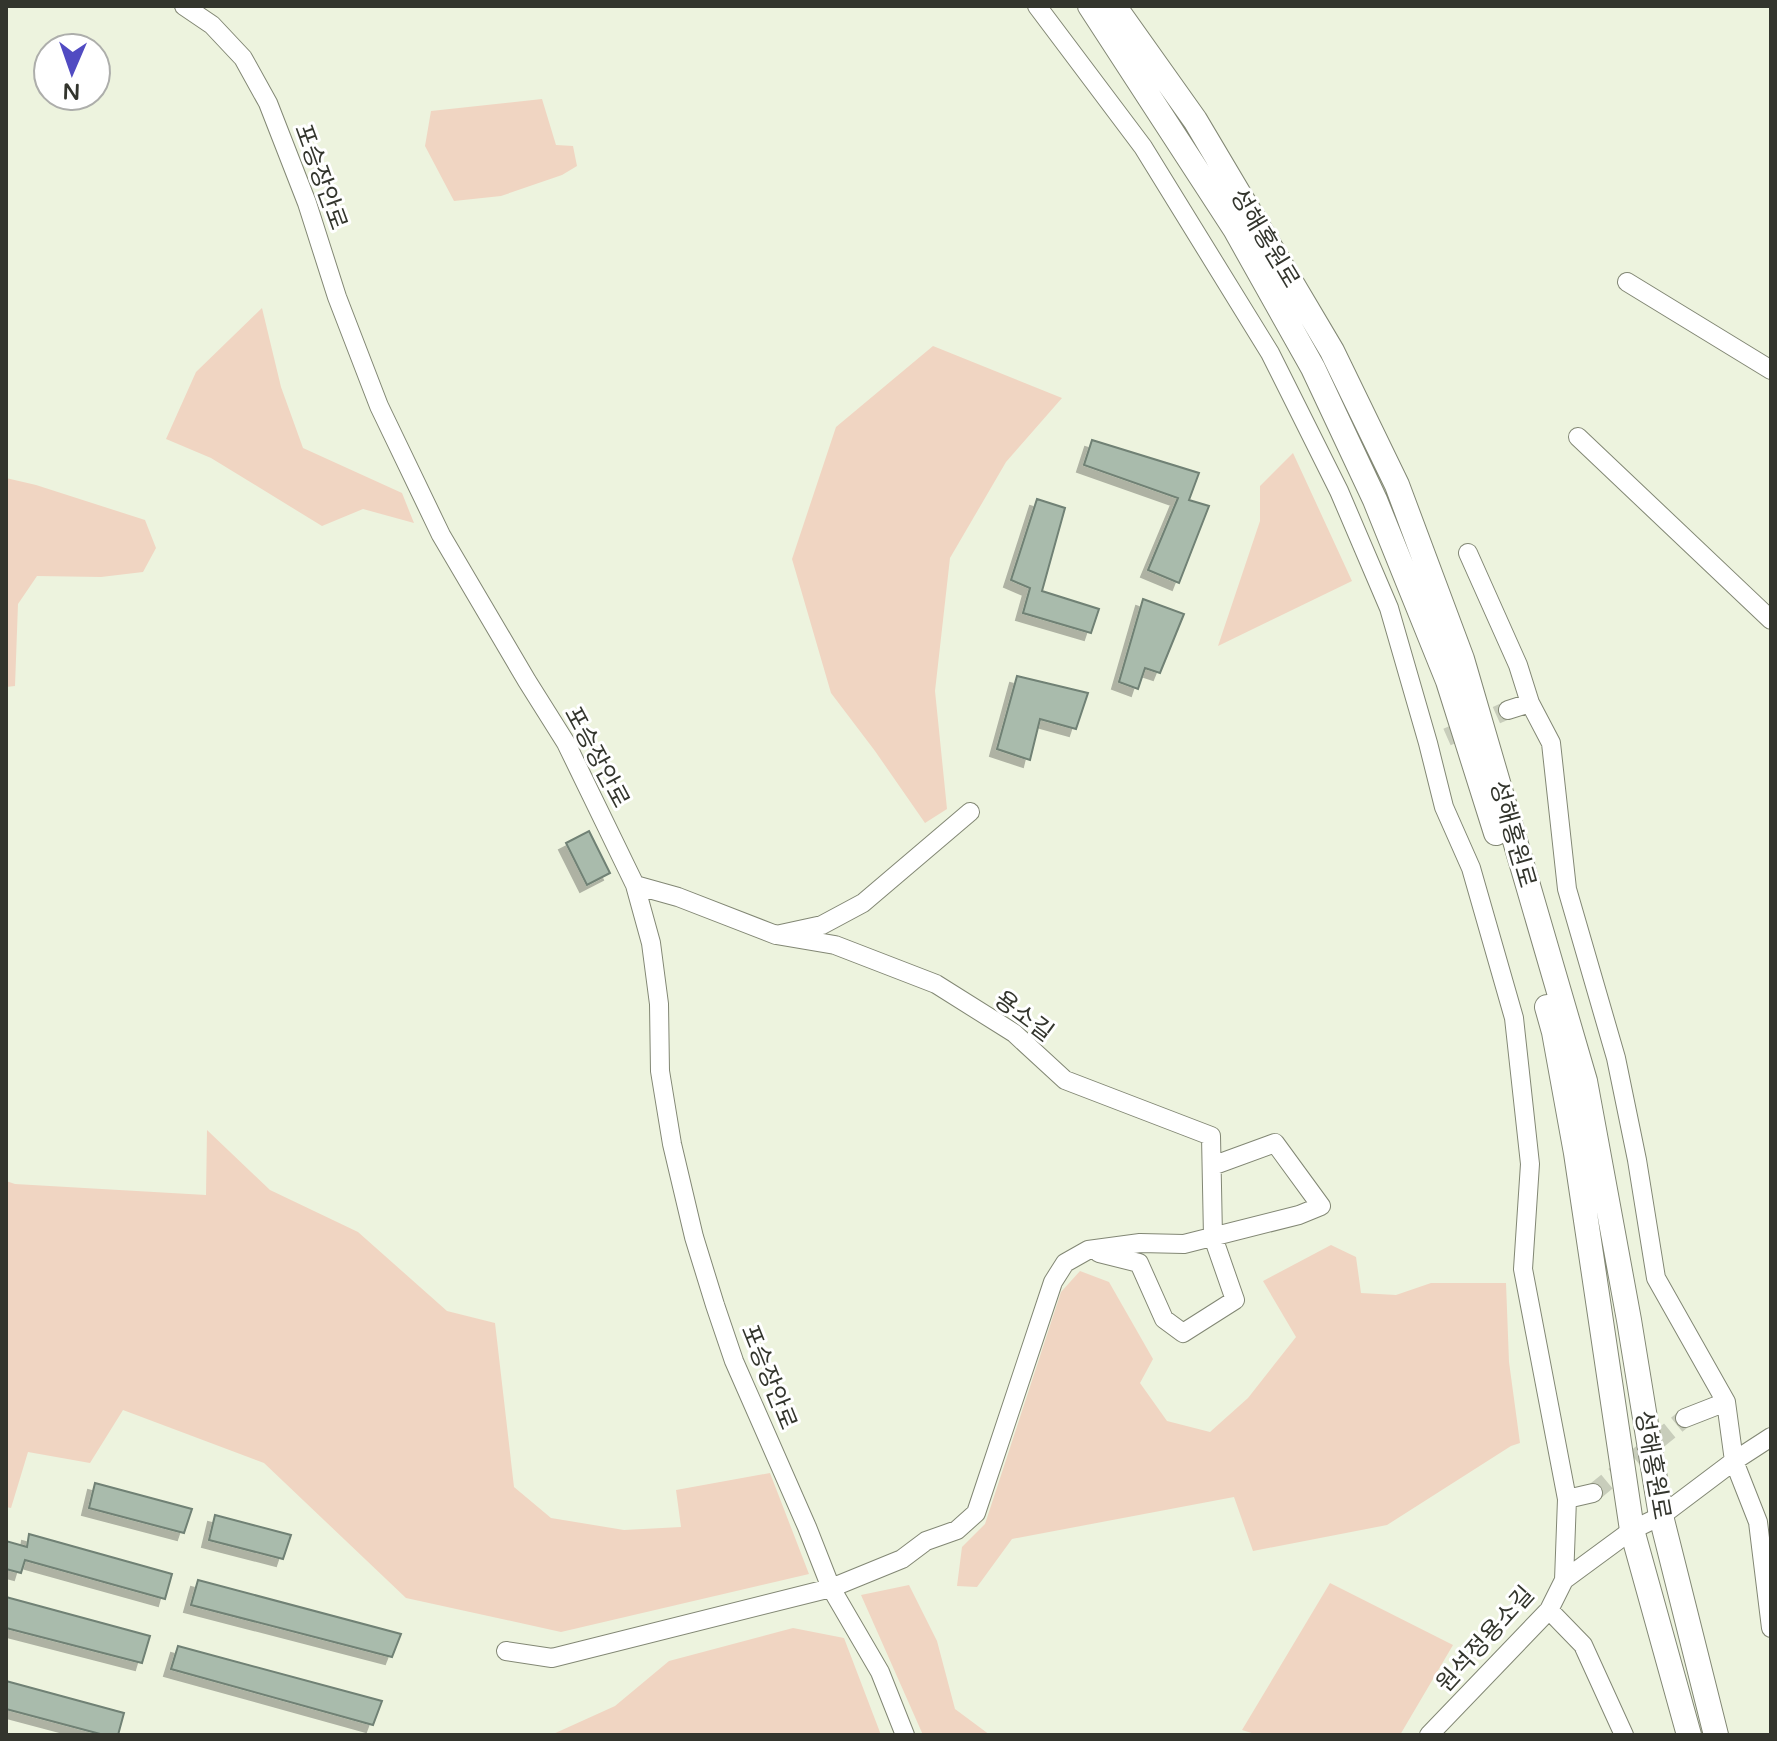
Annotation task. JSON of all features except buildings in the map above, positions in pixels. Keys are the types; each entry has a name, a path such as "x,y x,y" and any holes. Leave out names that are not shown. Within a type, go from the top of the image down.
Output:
{"main road":[{"name":"성해홍원로","path":"1090,6 1235,229 1313,368 1375,500 1448,681 1506,863 1554,1032 1576,1153 1632,1530 1689,1735"},
{"name":"성해홍원로","path":"1114,6 1195,120 1332,351 1397,485 1462,659 1585,1081 1661,1516 1716,1735"}],"street":[{"name":"포승장안로","path":"184,6 212,25 243,58 268,103 379,406 441,535 566,743 635,885 651,943 659,1004 660,1071 672,1144 694,1237 734,1361 831,1588 880,1672 905,1735"},
{"path":"1037,6 1143,147 1270,353 1339,491 1389,608 1444,807 1471,868 1514,1018 1530,1164 1523,1269 1567,1499 1564,1580"},
{"path":"1627,282 1771,370"},
{"path":"1578,437 1771,620"},
{"path":"1468,553 1518,665 1530,703 1551,743 1567,889 1616,1058 1637,1160 1656,1278 1726,1402 1734,1461 1758,1522 1771,1628"},
{"path":"1508,710 1530,703"},
{"path":"1428,743 1447,737"},
{"path":"776,935 822,925 863,903 970,812"},
{"name":"용소길","path":"635,885 678,897 776,935 835,945 936,984 1014,1033 1065,1080 1211,1136 1213,1237 1235,1300 1183,1333 1164,1319 1139,1263 1088,1250"},
{"path":"506,1651 552,1658 831,1588 902,1559 926,1541 957,1530 976,1513 1053,1282 1065,1263 1088,1250 1140,1243 1184,1244 1299,1215 1321,1206 1275,1143 1212,1166"},
{"path":"1685,1418 1726,1402"},
{"name":"원석정용소길","path":"1429,1735 1549,1610 1564,1580 1632,1530 1661,1516 1771,1437"},
{"path":"1567,1499 1593,1493"},
{"path":"1549,1610 1583,1645 1624,1735"}],"shaded area":[{"path":"542,99 556,145 573,146 577,166 562,175 501,196 454,201 425,146 431,111"},
{"path":"262,308 281,387 303,448 402,493 414,523 363,509 322,526 211,458 166,439 196,372"},
{"path":"933,346 1062,398 1006,462 950,558 935,691 947,809 925,823 831,693 792,559 836,427"},
{"path":"1293,453 1352,581 1218,646 1260,521 1260,486"},
{"path":"6,478 145,520 156,548 143,572 101,577 37,576 18,604 15,686 6,687"},
{"path":"207,1130 270,1190 358,1232 447,1311 495,1323 514,1487 551,1518 624,1530 681,1527 676,1490 770,1473 809,1574 561,1632 406,1598 264,1463 123,1410 90,1463 28,1452 11,1508 6,1507 6,1181 206,1195"},
{"path":"1331,1245 1356,1257 1361,1293 1396,1295 1431,1283 1506,1283 1509,1362 1520,1443 1387,1525 1253,1551 1234,1497 1012,1539 977,1587 957,1586 962,1547 985,1524 1061,1292 1080,1271 1109,1282 1153,1359 1140,1383 1167,1421 1210,1432 1248,1398 1296,1337 1263,1281"},
{"path":"1330,1583 1453,1645 1400,1735 1258,1735 1242,1730"},
{"path":"909,1585 937,1641 955,1709 990,1735 923,1735 861,1595"},
{"path":"793,1628 844,1638 881,1735 551,1735 615,1706 669,1661"}],"tunnel":[{"path":"1447,737 1508,710"},
{"path":"1593,1493 1685,1418"}]}
